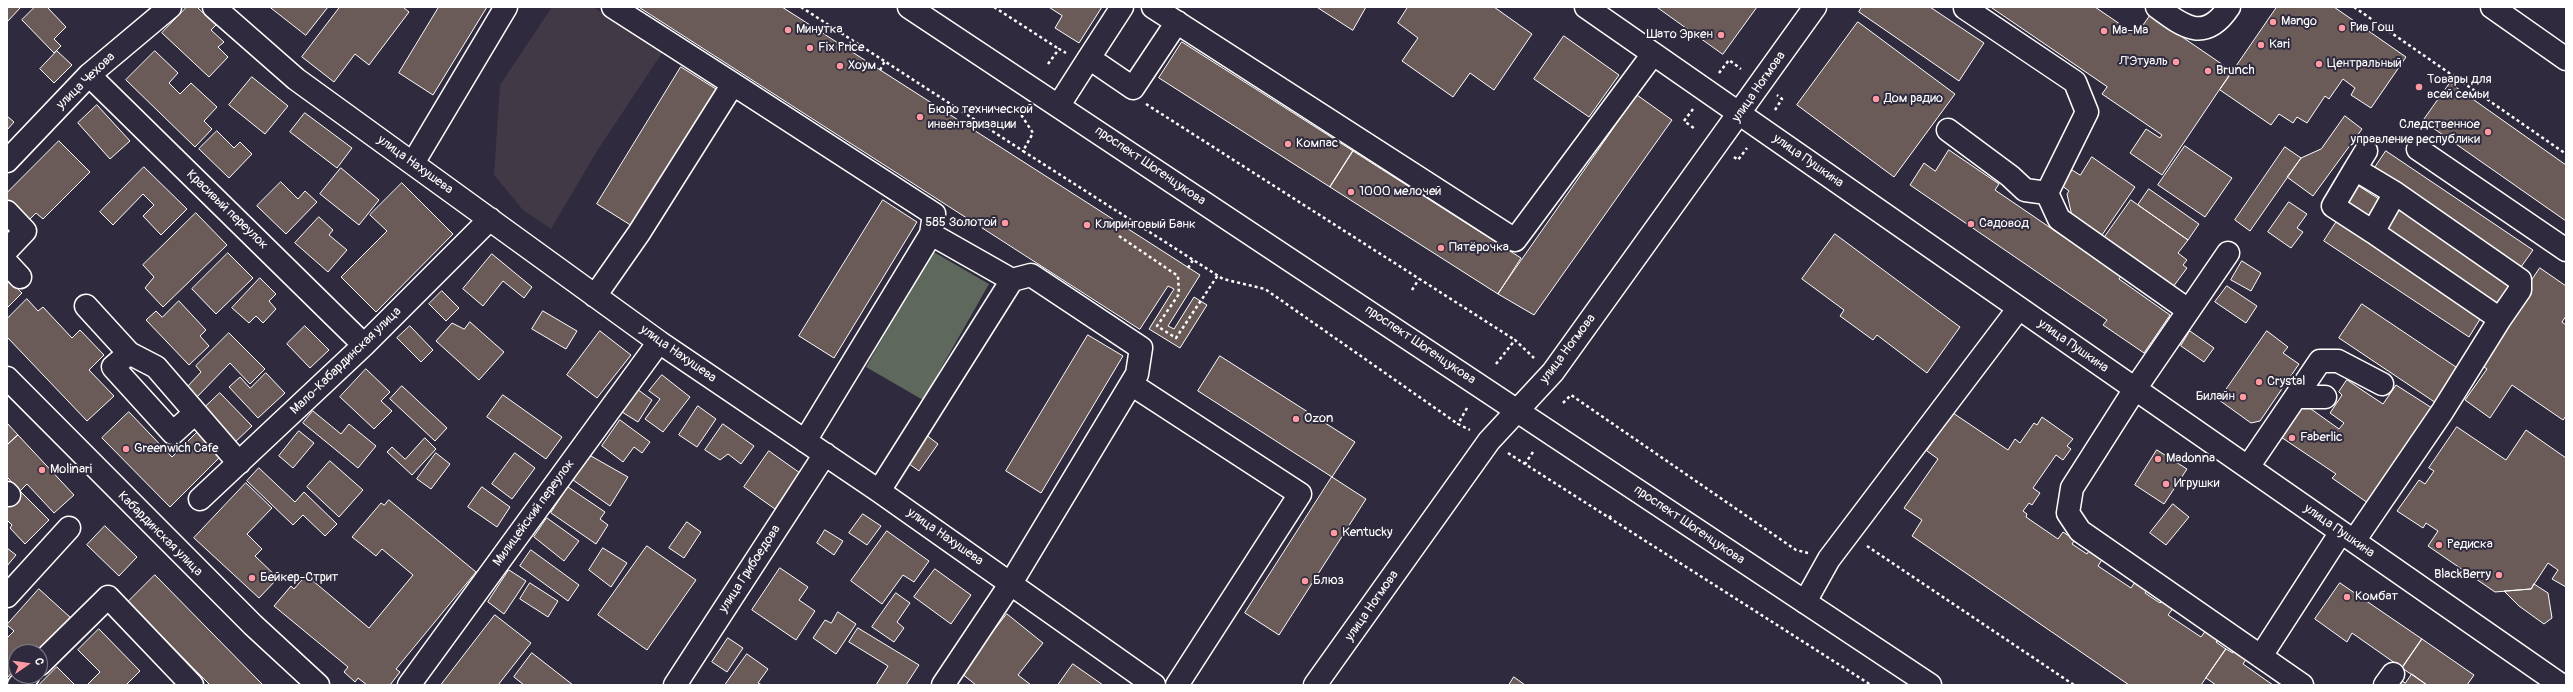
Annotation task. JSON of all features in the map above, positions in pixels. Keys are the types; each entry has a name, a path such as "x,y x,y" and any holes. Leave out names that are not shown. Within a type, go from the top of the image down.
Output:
{"street":[{"name":"улица Чехова","path":"7,161 89,75 170,7"},
{"name":"улица Нахушева","path":"214,7 296,79 595,296 659,342 880,491 1154,685"},
{"path":"413,163 506,7"},
{"path":"613,7 934,214 931,234 805,440"},
{"name":"проспект Шогенцукова","path":"909,7 1059,105 1930,685"},
{"path":"1059,105 1122,7"},
{"path":"1153,7 1515,240 1654,54"},
{"name":"улица Пушкина","path":"1586,7 2561,685"},
{"name":"улица Ногмова","path":"1315,685 1489,441 1553,372 1815,7"},
{"path":"2157,7 2183,26 2196,29 2222,17 2229,7"},
{"path":"1965,8 2075,82 2087,112 2047,193"},
{"path":"2503,10 2566,59"},
{"path":"1087,62 1133,88 1177,22"},
{"name":"Красивый переулок","path":"89,75 364,345"},
{"path":"595,296 639,233 733,84"},
{"path":"1948,130 2010,176 2025,190 2047,193"},
{"path":"2418,149 2566,250"},
{"path":"2261,656 2347,536 2442,412 2500,319 2520,290 2520,280 2395,193 2360,160 2333,206 2500,319"},
{"path":"2047,193 2059,219 2188,310"},
{"path":"2373,232 2395,193"},
{"path":"7,212 25,231 7,250"},
{"name":"Мало-Кабардинская улица","path":"200,499 364,345 490,219"},
{"path":"931,234 1012,280"},
{"path":"2228,253 2135,389 2072,488 2068,513 2080,531 2302,685"},
{"path":"880,491 1012,280 1031,275 1141,348 1137,374 1011,583 943,685"},
{"path":"86,306 129,353 156,367 239,463"},
{"path":"1805,602 1829,558 2019,308"},
{"name":"Милицейский переулок","path":"409,685 659,342"},
{"path":"129,353 113,367 173,433 195,413"},
{"path":"2248,467 2297,397 2320,361 2338,361 2382,384"},
{"name":"Кабардинская улица","path":"7,378 252,625 318,685"},
{"path":"1131,384 1300,494 1177,685"},
{"path":"2297,397 2325,397"},
{"name":"улица Грибоедова","path":"675,685 825,454"},
{"path":"7,596 69,528"},
{"path":"48,656 108,597 192,685"},
{"path":"2561,685 2566,679"}],"path":[{"path":"801,7 1223,279 1265,289 1458,424 1474,432"},
{"path":"994,7 1060,49 1087,62"},
{"path":"2354,7 2566,154"},
{"path":"1048,64 1060,49"},
{"path":"1716,77 1728,60 1741,69"},
{"path":"880,70 885,61"},
{"path":"1772,92 1782,99 1775,110"},
{"path":"1145,104 1515,340 1534,358"},
{"path":"1693,109 1684,121 1695,129"},
{"path":"1018,110 1033,133 1023,151"},
{"path":"1120,236 1178,276 1178,294 1157,326 1176,338 1218,275"},
{"path":"1188,268 1193,259"},
{"path":"1412,290 1419,279"},
{"path":"1496,364 1515,340"},
{"path":"1458,424 1468,408"},
{"path":"1503,449 1748,608 1809,643 1871,685"},
{"path":"1524,464 1533,452"},
{"path":"1609,518 1613,514"}],"shaded area":[{"path":"552,7 593,7 662,53 597,151 551,229 523,210 494,175 500,85"}],"green space":[{"path":"932,251 989,284 923,400 866,367"}],"building":[{"path":"7,7 21,7 7,22"},
{"path":"35,7 47,7 66,27 54,39 61,46 54,53 22,20"},
{"path":"187,7 197,7 216,25 211,30 224,42 218,47 228,57 209,77 162,33"},
{"path":"270,7 328,7 306,35"},
{"path":"340,7 403,7 409,12 369,65 355,54 334,82 302,57"},
{"path":"439,7 487,7 433,95 399,73"},
{"path":"639,7 782,7 1200,275 1168,326 1174,329 1194,297 1207,305 1180,348 1149,329 1174,289 1168,286 1140,329"},
{"path":"1049,7 1102,7 1079,43 1055,28 1062,16"},
{"path":"1317,7 1366,7 1353,30"},
{"path":"1408,7 1494,7 1532,34 1494,90 1470,73 1453,97 1402,61 1418,38 1398,23"},
{"path":"1657,7 1757,7 1723,54"},
{"path":"1862,7 1930,7 1984,43 1959,81 1859,12"},
{"path":"1991,7 2095,7 2136,35 2150,15 2232,71 2162,175 2130,153 2146,129 2160,138 2162,135 2102,94 2107,87"},
{"name":"Центральный","path":"2277,7 2334,7 2406,57 2371,108 2351,95 2355,88 2343,79 2329,99 2325,96 2307,123 2297,117 2293,123 2279,114 2271,125 2220,90"},
{"name":"Дом радио","path":"1858,22 1955,94 1894,177 1797,105"},
{"path":"1564,36 1619,75 1589,117 1534,79"},
{"path":"1182,42 1353,151 1330,187 1159,78"},
{"path":"57,51 72,65 54,83 40,69"},
{"path":"155,51 178,73 169,83 180,94 191,83 217,107 204,121 212,129 195,147 126,80"},
{"path":"681,67 716,89 632,226 597,204"},
{"path":"252,77 288,106 265,134 229,105"},
{"path":"2450,83 2566,165 2566,221 2423,121"},
{"path":"1637,95 1672,120 1534,315 1498,294"},
{"path":"97,105 130,141 110,159 78,123"},
{"path":"305,113 352,148 337,168 290,132"},
{"path":"7,116 14,122 7,130"},
{"path":"2345,116 2362,129 2313,196 2287,177 2301,158 2321,149"},
{"path":"217,131 234,148 240,142 252,154 229,178 199,149"},
{"path":"59,141 90,172 43,219 36,213 28,221 7,200 7,193"},
{"path":"2185,146 2232,178 2205,217 2158,185"},
{"path":"2285,147 2301,158 2250,231 2235,220"},
{"path":"1949,150 1999,184 1995,190 2121,276 2119,279 2170,315 2144,353 2103,325 2107,320 1910,185 1924,163 1935,171"},
{"path":"1353,151 1521,258 1498,294 1330,187"},
{"path":"2386,151 2533,250 2521,267 2374,169"},
{"path":"2092,157 2135,187 2100,238 2074,225 2067,194 2069,191 2061,185 2072,170 2080,175"},
{"path":"144,167 187,209 161,235 143,216 154,205 143,194 113,225 100,212"},
{"path":"341,168 379,200 359,225 320,194"},
{"path":"281,182 298,199 305,191 317,202 286,234 257,206"},
{"path":"402,183 453,234 376,312 341,277 387,231 370,215"},
{"path":"2354,183 2379,199 2368,216 2343,200"},
{"path":"2149,189 2199,224 2188,240 2138,205"},
{"path":"883,200 917,222 834,358 799,336"},
{"path":"2131,200 2188,240 2178,253 2187,260 2183,265 2187,268 2173,287 2104,238"},
{"path":"2289,202 2307,214 2297,228 2303,232 2291,248 2268,232"},
{"path":"2398,209 2512,285 2497,307 2383,231"},
{"path":"196,213 227,245 163,307 145,288 154,277 143,265"},
{"path":"319,217 333,230 329,235 347,250 328,272 295,243"},
{"path":"2337,221 2482,316 2469,337 2324,241"},
{"path":"1835,234 1960,327 1927,373 1877,335 1873,340 1840,316 1844,310 1802,279"},
{"path":"228,253 253,278 216,314 192,289"},
{"path":"492,254 532,287 524,298 503,281 483,306 463,289"},
{"path":"2242,261 2261,273 2251,291 2231,280"},
{"path":"2540,268 2566,286 2566,316 2562,322 2566,325 2566,416 2563,420 2512,385 2490,418 2465,400 2487,369 2477,362"},
{"path":"7,278 22,293 7,308"},
{"path":"260,278 276,294 269,301 276,309 263,323 256,316 249,323 232,308"},
{"path":"2227,286 2257,306 2246,323 2215,302"},
{"path":"442,291 459,308 446,321 429,304"},
{"path":"27,299 38,311 43,307 72,338 80,330 104,355 89,370 114,396 87,421 7,337 7,319"},
{"path":"179,301 206,330 200,336 209,346 189,365 146,320 156,311 162,317"},
{"path":"2362,304 2459,369 2436,403 2339,338"},
{"path":"543,311 577,331 566,349 532,329"},
{"path":"470,322 504,352 479,380 436,341 452,323 464,329"},
{"path":"305,326 329,350 310,368 287,344"},
{"path":"410,326 433,350 421,362 397,338"},
{"path":"600,331 631,355 597,398 567,375"},
{"path":"2190,331 2214,348 2204,362 2181,346"},
{"name":"Crystal","path":"2267,331 2288,347 2283,353 2299,364 2260,421 2251,423 2219,400"},
{"path":"229,333 265,369 250,384 230,363 197,397 187,387 201,372 196,366"},
{"path":"1088,335 1123,356 1041,493 1006,471"},
{"path":"1220,356 1355,442 1332,477 1198,391"},
{"path":"366,369 390,392 381,401 392,411 374,429 340,397"},
{"path":"266,373 285,393 258,418 229,387 240,377 250,388"},
{"path":"662,375 690,397 663,432 645,419 660,399 649,391"},
{"path":"2347,380 2383,404 2396,385 2432,408 2368,503 2332,478 2336,474 2281,437 2304,404 2339,429 2344,423 2330,413 2342,395 2339,392"},
{"path":"402,386 447,428 435,441 390,399"},
{"path":"637,389 652,400 638,422 622,412"},
{"path":"220,393 252,426 232,445 200,412"},
{"path":"503,395 562,437 546,459 487,417"},
{"path":"698,406 716,419 697,447 679,435"},
{"path":"313,411 341,434 349,424 376,446 358,468 303,423"},
{"path":"129,412 172,457 200,429 223,454 170,507 102,438"},
{"path":"1953,413 2008,450 2015,439 2020,443 2034,423 2037,425 2042,417 2073,439 2067,446 2071,449 2063,460 2056,455 2033,488 2040,493 2032,505 2029,503 2023,511 2027,514 2026,517 2058,539 2063,532 2075,540 2072,544 2087,554 2090,549 2103,558 2098,566 2131,588 2135,582 2147,590 2145,593 2160,603 2163,600 2174,607 2168,615 2201,637 2206,630 2219,639 2216,642 2226,649 2201,685 2129,685 1912,536 1922,520 1904,508 1938,459 1927,451"},
{"path":"620,420 650,442 642,453 634,447 623,462 602,446"},
{"path":"7,423 18,435 7,445"},
{"path":"723,424 754,446 741,464 728,454 720,460 705,450"},
{"path":"2457,427 2506,460 2526,430 2566,458 2566,587 2552,579 2558,570 2548,563 2531,589 2495,592 2428,546 2438,531 2426,523 2423,528 2397,511 2419,480 2425,484 2434,471 2429,468"},
{"path":"299,431 314,443 293,468 279,456"},
{"path":"925,434 938,444 919,471 905,461"},
{"path":"18,435 74,495 54,513 27,484 20,491 7,477 7,445"},
{"path":"425,438 436,449 412,475 387,452 392,447 405,459"},
{"path":"2157,450 2187,469 2164,504 2135,485"},
{"path":"769,451 800,473 775,509 744,487"},
{"path":"436,453 450,464 431,489 417,479"},
{"path":"515,453 535,468 512,499 492,484"},
{"path":"591,456 628,477 610,506 573,480"},
{"path":"330,461 363,490 339,517 307,487"},
{"path":"259,468 295,502 304,492 337,524 325,536 303,515 293,525 247,481"},
{"path":"1332,477 1366,499 1279,635 1245,613"},
{"path":"246,483 272,508 247,534 262,549 255,556 278,578 259,598 194,538"},
{"path":"482,487 510,507 497,527 468,507"},
{"path":"568,487 605,512 600,519 608,525 596,544 551,513"},
{"path":"21,492 49,520 25,544 10,528 12,525 7,520 7,506"},
{"path":"389,500 476,572 396,669 400,672 390,685 367,685 358,678 355,682 344,672 348,667 274,606 291,586 294,589 306,575 369,628 413,575 382,549 376,556 352,537 381,503 384,505"},
{"path":"2173,504 2189,517 2166,545 2150,533"},
{"path":"863,514 881,526 867,545 849,533"},
{"path":"547,518 579,541 564,561 534,537"},
{"path":"687,522 701,532 684,558 669,548"},
{"path":"105,526 137,557 119,576 87,545"},
{"path":"825,530 843,541 834,555 817,543"},
{"path":"887,531 929,561 914,582 903,575 882,604 851,581"},
{"path":"647,546 696,580 647,650 598,615"},
{"path":"7,548 16,555 7,566"},
{"path":"603,548 627,563 611,587 589,570"},
{"path":"531,550 579,585 568,601 520,566"},
{"path":"780,568 808,587 799,600 815,611 796,640 752,610"},
{"path":"935,569 971,595 951,624 914,597"},
{"path":"509,570 526,581 504,614 488,602"},
{"path":"155,575 263,685 210,685 128,602"},
{"path":"530,583 558,601 548,617 520,599"},
{"path":"2340,583 2422,639 2402,668 2352,633 2347,642 2315,619"},
{"path":"2534,584 2548,593 2552,618 2544,624 2519,606 2504,591 2531,589"},
{"path":"39,589 71,618 48,656 48,644 8,644 7,678 7,638 14,631 7,625"},
{"path":"896,593 910,603 897,622 904,628 894,642 872,627"},
{"path":"838,612 856,624 836,654 813,638 825,620 831,623"},
{"path":"1007,614 1043,643 1018,675 1031,685 976,685 961,673"},
{"path":"495,615 531,643 498,685 441,685"},
{"path":"858,628 919,665 906,685 876,685 888,666 849,642"},
{"path":"99,629 140,671 126,685 87,685 100,672 78,650"},
{"path":"728,638 743,648 727,672 712,662"},
{"path":"2422,639 2474,675 2467,685 2427,685 2402,668"},
{"path":"2226,649 2233,653 2235,650 2247,658 2243,664 2273,685 2216,685 2206,678"},
{"path":"532,653 573,685 524,685 514,677"},
{"path":"747,654 768,669 758,683 762,685 725,685"},
{"path":"1073,664 1103,685 1058,685"},
{"path":"57,667 75,685 39,685 48,684 48,676"},
{"path":"2412,674 2427,685 2398,685 2401,680 2405,683"},
{"path":"1514,677 1525,685 1509,685"}],"place":[{"name":"Mango","path":"2273,22"},
{"name":"Рив Гош","path":"2342,28"},
{"name":"Минутка","path":"788,30"},
{"name":"Ма-Ма","path":"2104,31"},
{"name":"Шато Эркен","path":"1721,35"},
{"name":"Kari","path":"2261,45"},
{"name":"Fix Price","path":"810,48"},
{"name":"Л'Этуаль","path":"2176,62"},
{"name":"Центральный","path":"2319,64"},
{"name":"Хоум","path":"840,66"},
{"name":"Brunch","path":"2208,71"},
{"name":"Товары для всей семьи","path":"2419,87"},
{"name":"Дом радио","path":"1876,99"},
{"name":"Бюро технической инвентаризации","path":"920,117"},
{"name":"Следственное управление республики","path":"2488,132"},
{"name":"Компас","path":"1288,144"},
{"name":"1000 мелочей","path":"1351,192"},
{"name":"585 Золотой","path":"1005,223"},
{"name":"Садовод","path":"1971,224"},
{"name":"Клиринговый Банк","path":"1087,225"},
{"name":"Пятёрочка","path":"1441,248"},
{"name":"Crystal","path":"2259,382"},
{"name":"Билайн","path":"2243,397"},
{"name":"Ozon","path":"1296,419"},
{"name":"Faberlic","path":"2292,438"},
{"name":"Greenwich Cafe","path":"126,449"},
{"name":"Madonna","path":"2158,459"},
{"name":"Molinari","path":"42,470"},
{"name":"Игрушки","path":"2166,484"},
{"name":"Kentucky","path":"1334,533"},
{"name":"Редиска","path":"2439,545"},
{"name":"BlackBerry","path":"2499,575"},
{"name":"Бейкер-Стрит","path":"252,578"},
{"name":"Блюз","path":"1305,581"},
{"name":"Комбат","path":"2347,597"}]}
